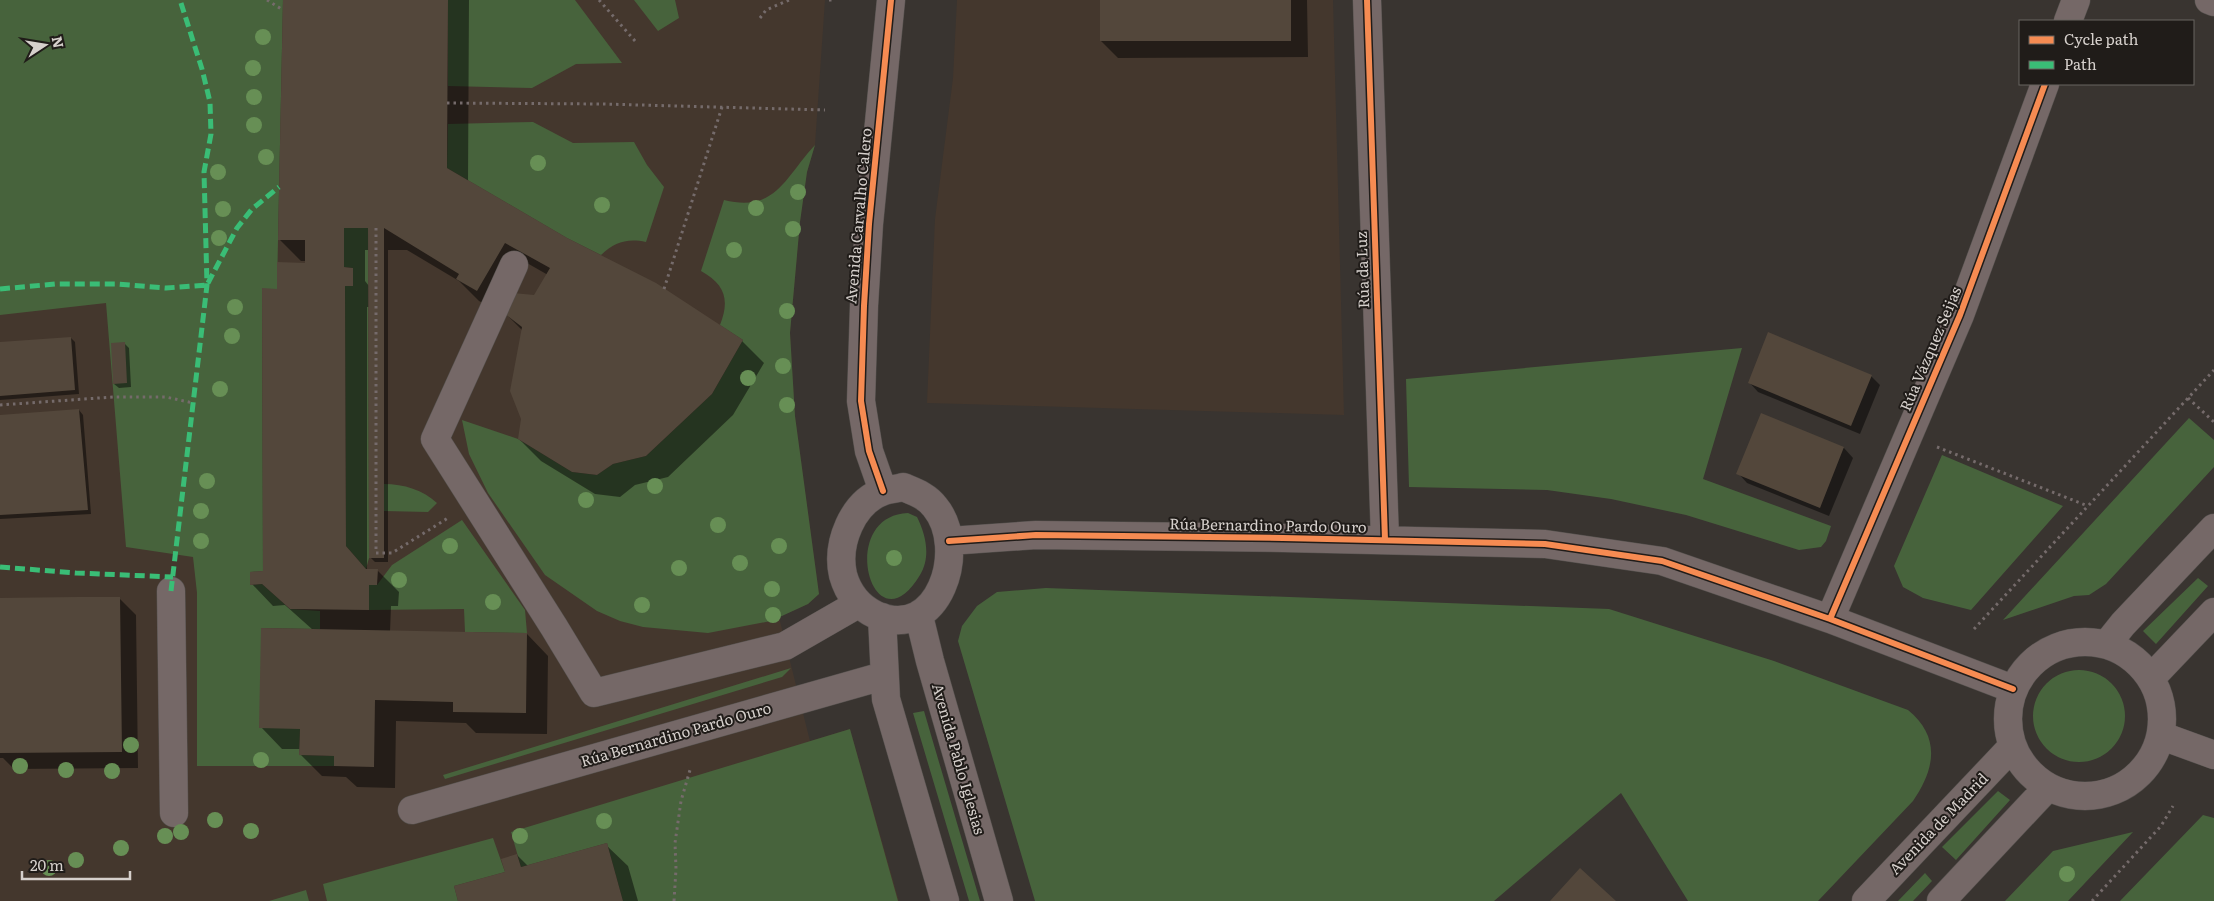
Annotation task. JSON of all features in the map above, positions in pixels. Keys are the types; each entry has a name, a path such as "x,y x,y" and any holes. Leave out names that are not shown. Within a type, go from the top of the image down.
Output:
{"street":[{"name":"Avenida Carvalho Calero","path":"883,491 869,451 862,391 869,224 891,0"},
{"name":"Rúa da Luz","path":"1367,0 1385,540"},
{"path":"2068,20 2076,0"},
{"path":"2210,0 2214,2"},
{"name":"Rúa Vázquez Seijas","path":"1830,619 1960,315 2045,85"},
{"path":"514,265 435,439 554,626 594,693 785,646 858,604"},
{"path":"903,488 920,494 935,507 945,525 949,541 946,577 936,598 919,616 901,621 882,617 858,604 846,586 841,566 842,543 852,520 864,505 883,491 903,488"},
{"path":"2108,644 2123,624 2214,528"},
{"name":"Rúa Bernardino Pardo Ouro","path":"949,541 1036,535 1544,544 1662,561 1830,619 2013,690"},
{"path":"171,591 174,813"},
{"path":"2151,678 2214,612"},
{"name":"Avenida Pablo Iglesias","path":"919,616 999,901"},
{"path":"882,617 883,676 886,699 945,901"},
{"path":"2075,641 2108,644 2131,655 2151,678 2163,712 2162,736 2151,761 2131,783 2106,795 2084,798 2046,788 2026,770 2012,747 2007,717 2013,690 2022,672 2042,654 2075,641"},
{"name":"Rúa Bernardino Pardo Ouro","path":"412,810 883,676"},
{"path":"2162,736 2214,755"},
{"name":"Avenida de Madrid","path":"1866,901 2012,747"},
{"path":"1941,901 2046,788"}],"path":[{"path":"267,0 283,10"},
{"path":"599,0 636,42"},
{"path":"760,18 766,10 789,0"},
{"path":"829,0 834,0"},
{"path":"448,103 825,110"},
{"path":"664,289 722,107"},
{"path":"376,228 376,553 392,553 474,501"},
{"path":"1974,629 2214,370"},
{"path":"0,405 113,396 166,397 193,403"},
{"path":"2188,398 2214,422"},
{"path":"1933,446 2088,506"},
{"path":"674,901 675,843 681,801 690,770"},
{"path":"2092,901 2161,826 2173,806"}],"shaded area":[{"path":"0,0 825,0 815,145 807,172 800,222 790,333 795,416 819,594 808,604 779,617 810,741 850,729 899,901 0,901"},
{"path":"957,0 1333,0 1344,415 927,403 935,219 953,78"}],"green space":[{"path":"0,0 283,0 277,289 262,289 263,571 250,572 250,585 262,584 290,609 320,611 320,629 261,628 300,729 299,755 334,756 334,766 197,766 197,593 193,557 126,547 106,303 0,315"},
{"path":"448,0 575,0 622,63 576,64 532,88 448,86"},
{"path":"634,0 675,0 679,18 658,31"},
{"path":"533,122 573,143 634,142 647,165 664,187 646,242 622,242 611,247 601,255 567,238 447,168 448,124"},
{"path":"815,145 807,172 800,222 790,333 795,416 819,594 808,604 771,621 708,633 643,627 620,621 597,611 545,575 488,493 469,454 462,420 518,439 572,472 597,475 613,464 646,456 712,394 743,340 720,325 725,308 723,294 716,281 701,271 724,200 742,203 768,197 787,180"},
{"path":"344,228 368,228 369,558 366,569 346,546 345,286 353,286 353,268 344,267"},
{"path":"1742,348 1703,479 1831,526 1826,541 1821,547 1799,550 1686,515 1611,499 1547,490 1409,487 1406,379"},
{"path":"2189,418 2214,440 2214,467 2106,584 2089,595 2074,596 2003,620"},
{"path":"1942,455 2063,506 1971,610 1923,598 1903,587 1894,566"},
{"path":"384,484 399,485 413,489 432,498 437,503 428,512 384,511"},
{"path":"908,513 917,517 923,531 926,546 925,561 920,575 903,595 888,599 876,590 869,574 867,555 872,535 886,520"},
{"path":"462,520 525,610 527,633 465,632 464,609 369,610 369,585 377,585 392,565"},
{"path":"2198,578 2208,586 2156,644 2143,631"},
{"path":"1046,588 1609,609 1774,661 1908,710 1919,720 1926,731 1930,742 1930,765 1926,777 1913,801 1818,901 1688,901 1621,793 1494,901 1035,901 958,641 962,626 977,606 997,592"},
{"path":"791,668 782,677 445,779 443,775"},
{"path":"2079,670 2096,674 2111,684 2121,699 2125,716 2121,733 2111,748 2096,758 2079,762 2062,758 2047,748 2037,733 2033,716 2037,699 2047,684 2062,674"},
{"path":"924,711 980,901 969,901 913,713"},
{"path":"850,729 898,901 623,901 607,843 521,867 511,832"},
{"path":"1998,791 2010,800 1956,860 1942,847"},
{"path":"2203,815 2214,818 2214,901 2120,901"},
{"path":"2133,832 2068,901 2005,901 2053,851"},
{"path":"493,838 505,872 454,886 458,901 327,901 323,884"},
{"path":"1925,873 1932,881 1913,901 1898,901"},
{"path":"306,890 309,901 269,901"}],"building":[{"path":"283,0 448,0 447,168 567,238 656,283 743,340 712,394 646,456 613,464 597,475 572,472 518,439 521,419 510,391 522,327 505,314 513,293 534,295 550,268 505,243 477,291 456,279 459,274 384,228 384,558 369,558 368,228 344,228 344,267 353,268 353,286 345,286 346,546 366,569 378,569 377,585 369,585 369,610 290,609 262,584 250,585 250,572 263,571 262,288 277,289 277,262 305,263 305,240 278,240"},
{"path":"1100,0 1291,0 1291,41 1100,41"},
{"path":"1768,332 1872,375 1851,426 1748,383"},
{"path":"71,337 75,390 0,396 0,342"},
{"path":"125,342 127,383 113,384 111,343"},
{"path":"79,409 88,510 0,515 0,415"},
{"path":"1761,413 1844,447 1820,508 1736,474"},
{"path":"120,597 122,752 0,753 0,598"},
{"path":"261,628 527,633 526,713 453,712 453,702 375,700 374,767 334,766 334,756 299,755 300,729 259,728"},
{"path":"607,843 623,901 458,901 454,886 505,872 501,859 517,854 521,867"},
{"path":"1580,868 1616,901 1550,901"}],"marked path":[{"path":"171,591 207,285 204,172 211,134 210,102 202,69 180,0"},
{"path":"208,283 237,228 252,209 279,187"},
{"path":"0,289 55,284 117,284 166,288 207,285"},
{"path":"0,567 76,573 173,577"}],"cycle path":[{"path":"883,491 869,451 861,401 869,224 891,0"},
{"path":"1367,0 1385,540"},
{"path":"1830,619 1960,315 2045,85"},
{"path":"949,541 1036,535 1545,544 1662,561 1830,619 2013,689"}]}
